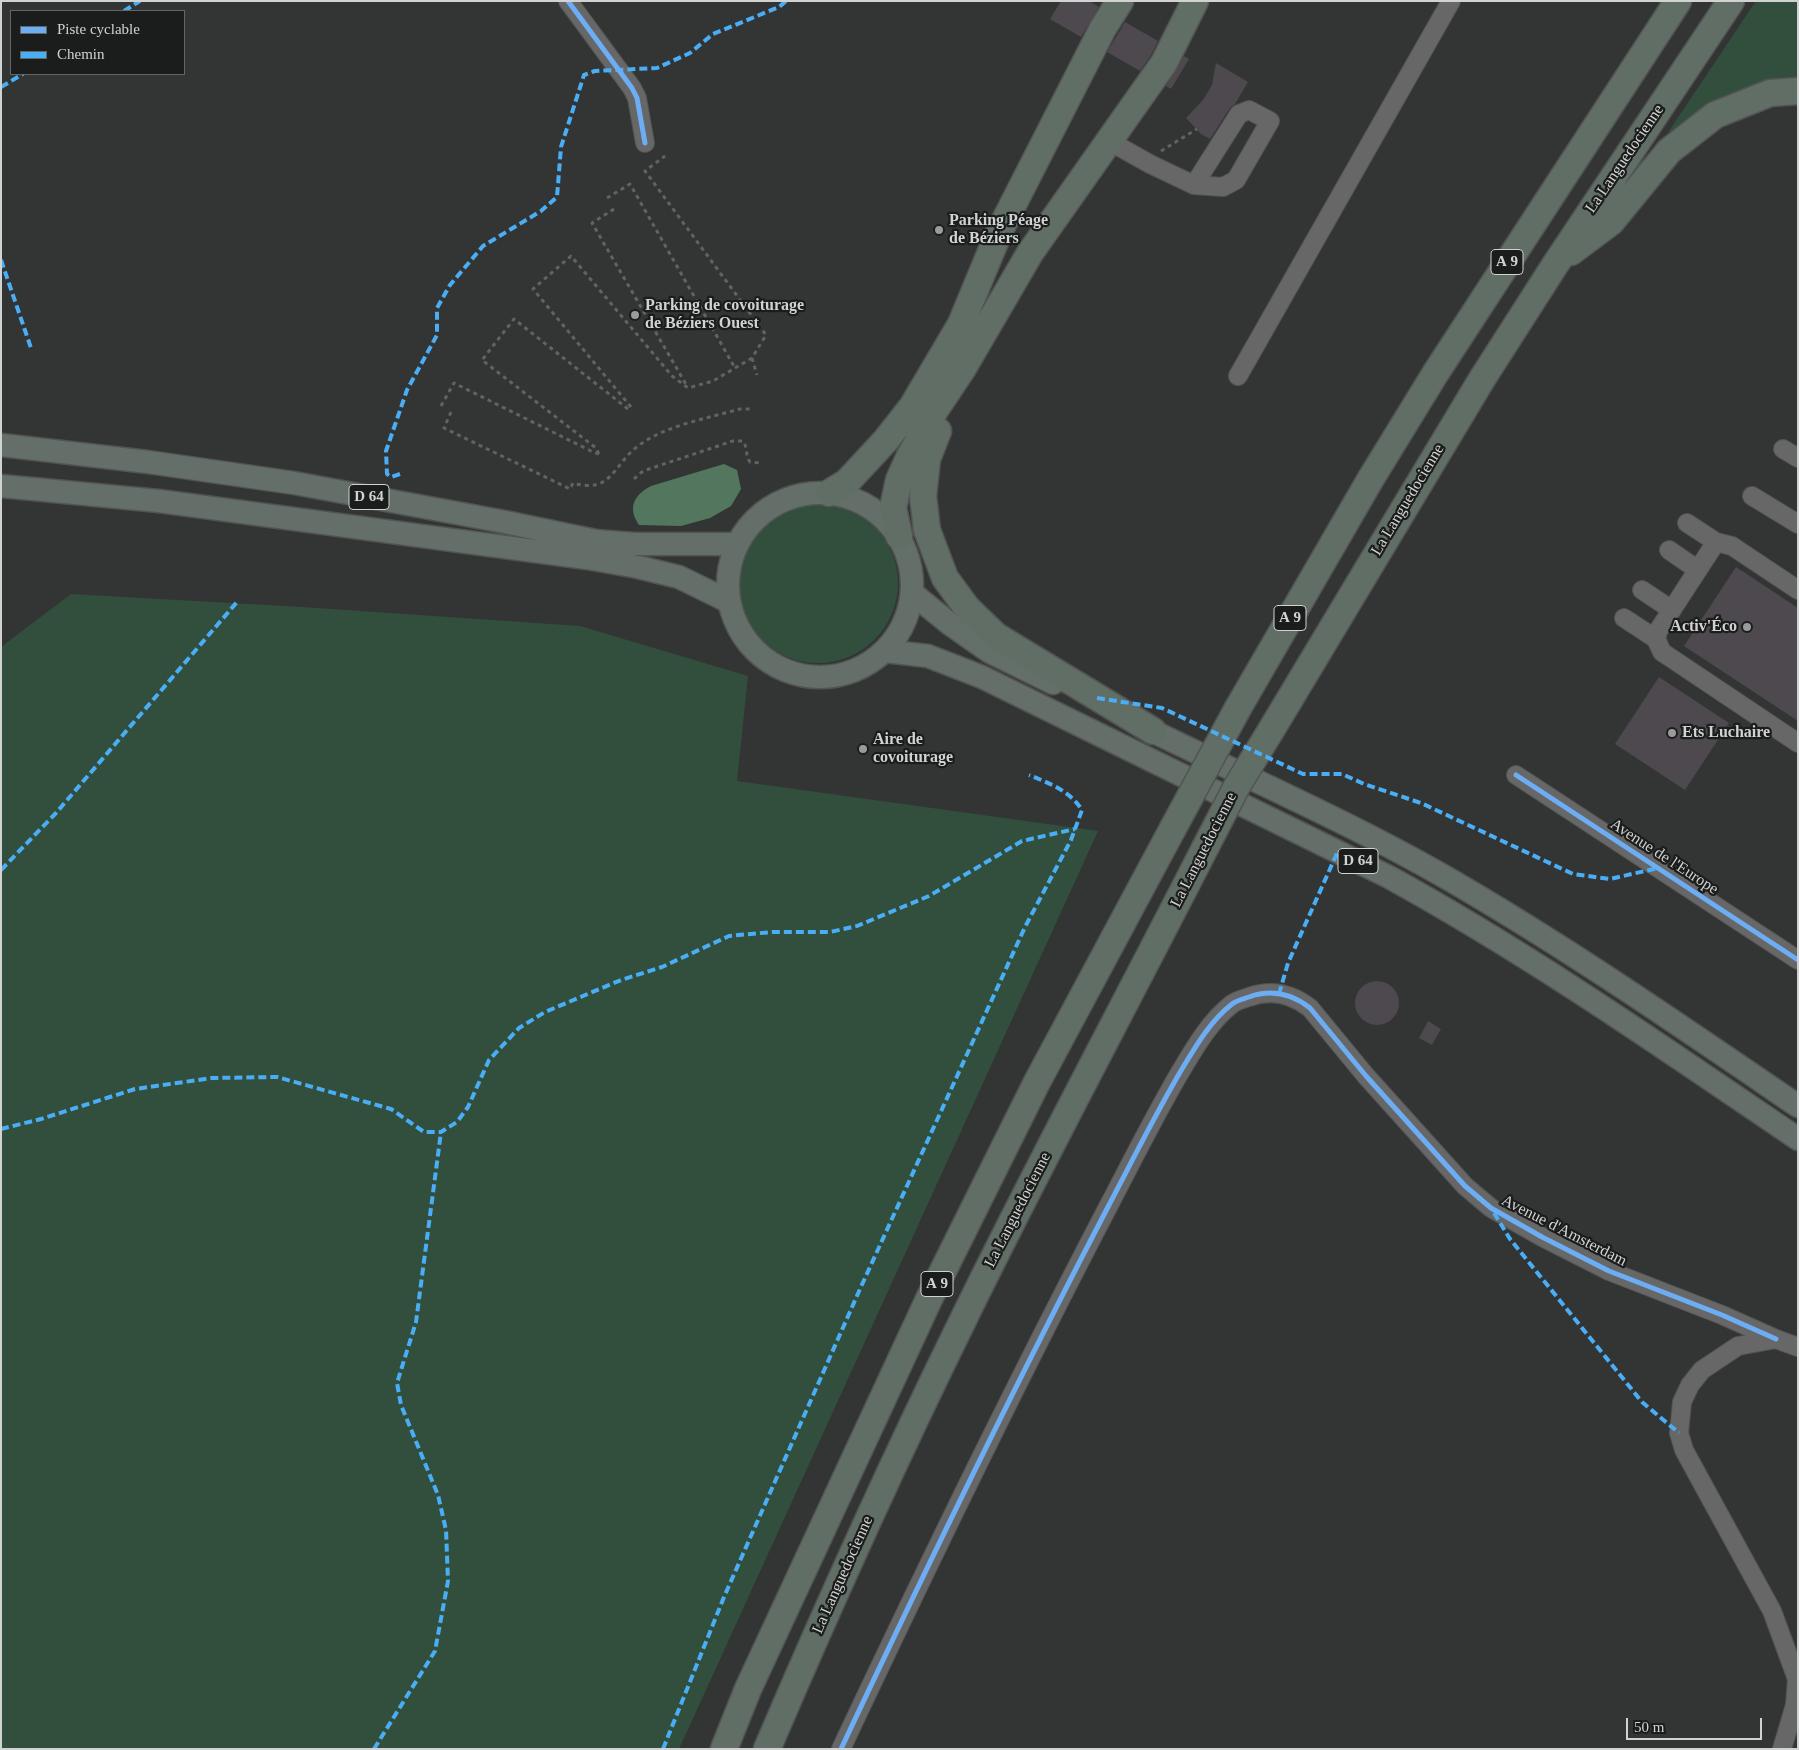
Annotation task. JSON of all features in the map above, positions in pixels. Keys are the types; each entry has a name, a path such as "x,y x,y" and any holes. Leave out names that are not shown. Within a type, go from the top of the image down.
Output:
{"highway":[{"path":"829,493 847,482 886,440 912,407 961,324 1000,230 1103,28 1120,1"},
{"path":"899,536 893,508 899,480 935,410 963,368 1030,254 1164,62 1195,1"},
{"name":"A 9","path":"724,1749 748,1689 933,1291 1037,1082 1238,708 1370,480 1435,374 1678,1"},
{"name":"La Languedocienne","path":"767,1749 872,1510 964,1318 1072,1102 1237,786 1416,486 1554,265 1731,1"},
{"path":"1554,265 1611,222 1669,151 1715,115 1770,93 1798,91"},
{"path":"963,368 927,459 924,496 927,530 945,578 967,608 996,636 1153,732"}],"main road":[{"name":"D 64","path":"1,446 148,462 294,483 596,541 634,544 737,544"},
{"name":"D 64","path":"1,488 54,491 208,508 587,558 638,566 679,577 728,601"},
{"path":"810,493 829,493 856,500 880,514 899,536 910,563 912,593 908,614 898,634 885,652 864,666 840,676 814,678 789,673 767,662 749,645 735,624 728,601 728,571 737,544 751,523 770,507 792,496 810,493"},
{"name":"D 64","path":"912,593 950,624 990,652 1349,826 1463,887 1608,977 1798,1106"},
{"name":"D 64","path":"885,652 928,656 982,677 1390,877 1453,912 1586,996 1798,1139"}],"street":[{"path":"568,1 632,88 637,98 645,143"},
{"path":"1238,376 1451,1"},
{"path":"1109,141 1194,185 1223,187 1236,180 1270,121 1250,110 1239,114 1194,185"},
{"path":"1752,496 1798,524"},
{"path":"1687,523 1716,542 1732,546 1798,590"},
{"path":"1656,639 1658,631 1716,542"},
{"path":"1669,550 1698,570"},
{"path":"1642,590 1672,610"},
{"path":"1624,618 1656,639 1662,652 1798,743"},
{"name":"Avenue de l'Europe","path":"1516,775 1797,958"},
{"name":"Avenue d'Amsterdam","path":"841,1749 916,1589 1061,1297 1160,1106 1197,1045 1220,1014 1235,1002 1261,992 1285,994 1299,1000 1310,1008 1366,1076 1465,1186 1491,1208 1542,1237 1609,1271 1798,1347"},
{"path":"1776,1339 1738,1346 1702,1370 1690,1385 1682,1402 1679,1433 1684,1450 1772,1611 1797,1679 1795,1705 1782,1749"}],"path":[{"path":"1144,160 1196,129"},
{"path":"665,156 645,171 766,335 752,358 713,381 688,388"},
{"path":"607,198 630,184 735,368"},
{"path":"614,210 592,223 688,388"},
{"path":"441,406 454,383 599,454 596,448 482,360 514,320 630,408 533,289 571,256 672,376 688,388"},
{"path":"752,358 756,375"},
{"path":"451,412 444,428 570,489 573,483 586,487 597,486 605,482 637,447 657,435 740,408 751,409"},
{"path":"634,479 643,471 733,441 743,441 747,447 746,456 750,462 762,463"}],"shaded area":[{"path":"1756,1 1798,1 1798,79 1668,136 1669,131"},
{"path":"724,464 737,470 741,489 731,506 710,518 681,526 639,525 635,519 633,513 634,502 640,494 651,486"},
{"path":"818,503 849,509 869,521 880,532 892,552 898,583 892,614 880,634 869,645 849,657 818,663 787,657 767,645 756,634 744,614 738,583 744,552 756,532 767,521 787,509"},
{"path":"71,594 302,607 580,626 748,676 737,781 1098,831 679,1749 1,1749 1,647"}],"building":[{"path":"1061,1 1089,1 1099,7 1081,37 1050,19"},
{"path":"1125,22 1158,41 1140,71 1107,52"},
{"path":"1184,56 1189,59 1171,89 1166,86"},
{"path":"1216,63 1248,82 1210,139 1201,134 1186,118 1203,100 1212,85"},
{"name":"Activ'Éco","path":"1736,567 1798,608 1798,721 1684,646"},
{"name":"Ets Luchaire","path":"1659,677 1729,723 1685,790 1615,744"},
{"path":"1373,981 1381,981 1393,987 1399,1003 1393,1019 1381,1025 1373,1025 1361,1019 1355,1007 1355,999 1361,987"},
{"path":"1428,1021 1441,1029 1432,1045 1419,1038"}],"marked path":[{"path":"126,10 140,1"},
{"path":"400,474 391,477 387,474 386,451 407,390 437,335 437,308 450,285 483,246 541,211 557,197 561,147 584,75 595,71 657,68 690,53 713,34 779,7 786,1"},
{"path":"1,87 21,75"},
{"path":"1,260 31,348"},
{"path":"1,870 56,813 237,602"},
{"path":"1097,698 1162,708 1303,774 1342,774 1364,784 1421,803 1573,874 1610,879 1658,868"},
{"path":"663,1749 724,1597 860,1289 1025,927 1071,840 1082,810 1065,793 1029,775"},
{"path":"1,1129 41,1119 135,1089 212,1078 277,1077 391,1109 424,1132 441,1132 457,1122 468,1107 489,1060 519,1028 545,1012 621,980 662,967 729,936 772,932 830,932 857,926 929,896 1022,841 1075,829"},
{"path":"1279,994 1288,963 1338,851"},
{"path":"374,1749 435,1651 448,1581 446,1530 438,1495 401,1405 397,1383 416,1322 441,1132"},
{"path":"1494,1213 1510,1239 1642,1402 1679,1433"}],"cycle path":[{"path":"568,1 632,88 637,98 645,143"},
{"path":"1516,775 1798,960"},
{"path":"841,1749 1006,1408 1152,1123 1190,1055 1203,1036 1216,1019 1238,1001 1265,993 1273,993 1289,996 1310,1008 1366,1076 1465,1186 1491,1208 1542,1237 1609,1271 1722,1315 1776,1339"}],"place":[{"name":"Parking Péage de Béziers","path":"939,230"},
{"name":"Parking de covoiturage de Béziers Ouest","path":"635,315"},
{"name":"Activ'Éco","path":"1747,627"},
{"name":"Ets Luchaire","path":"1672,733"},
{"name":"Aire de covoiturage","path":"863,749"}]}
